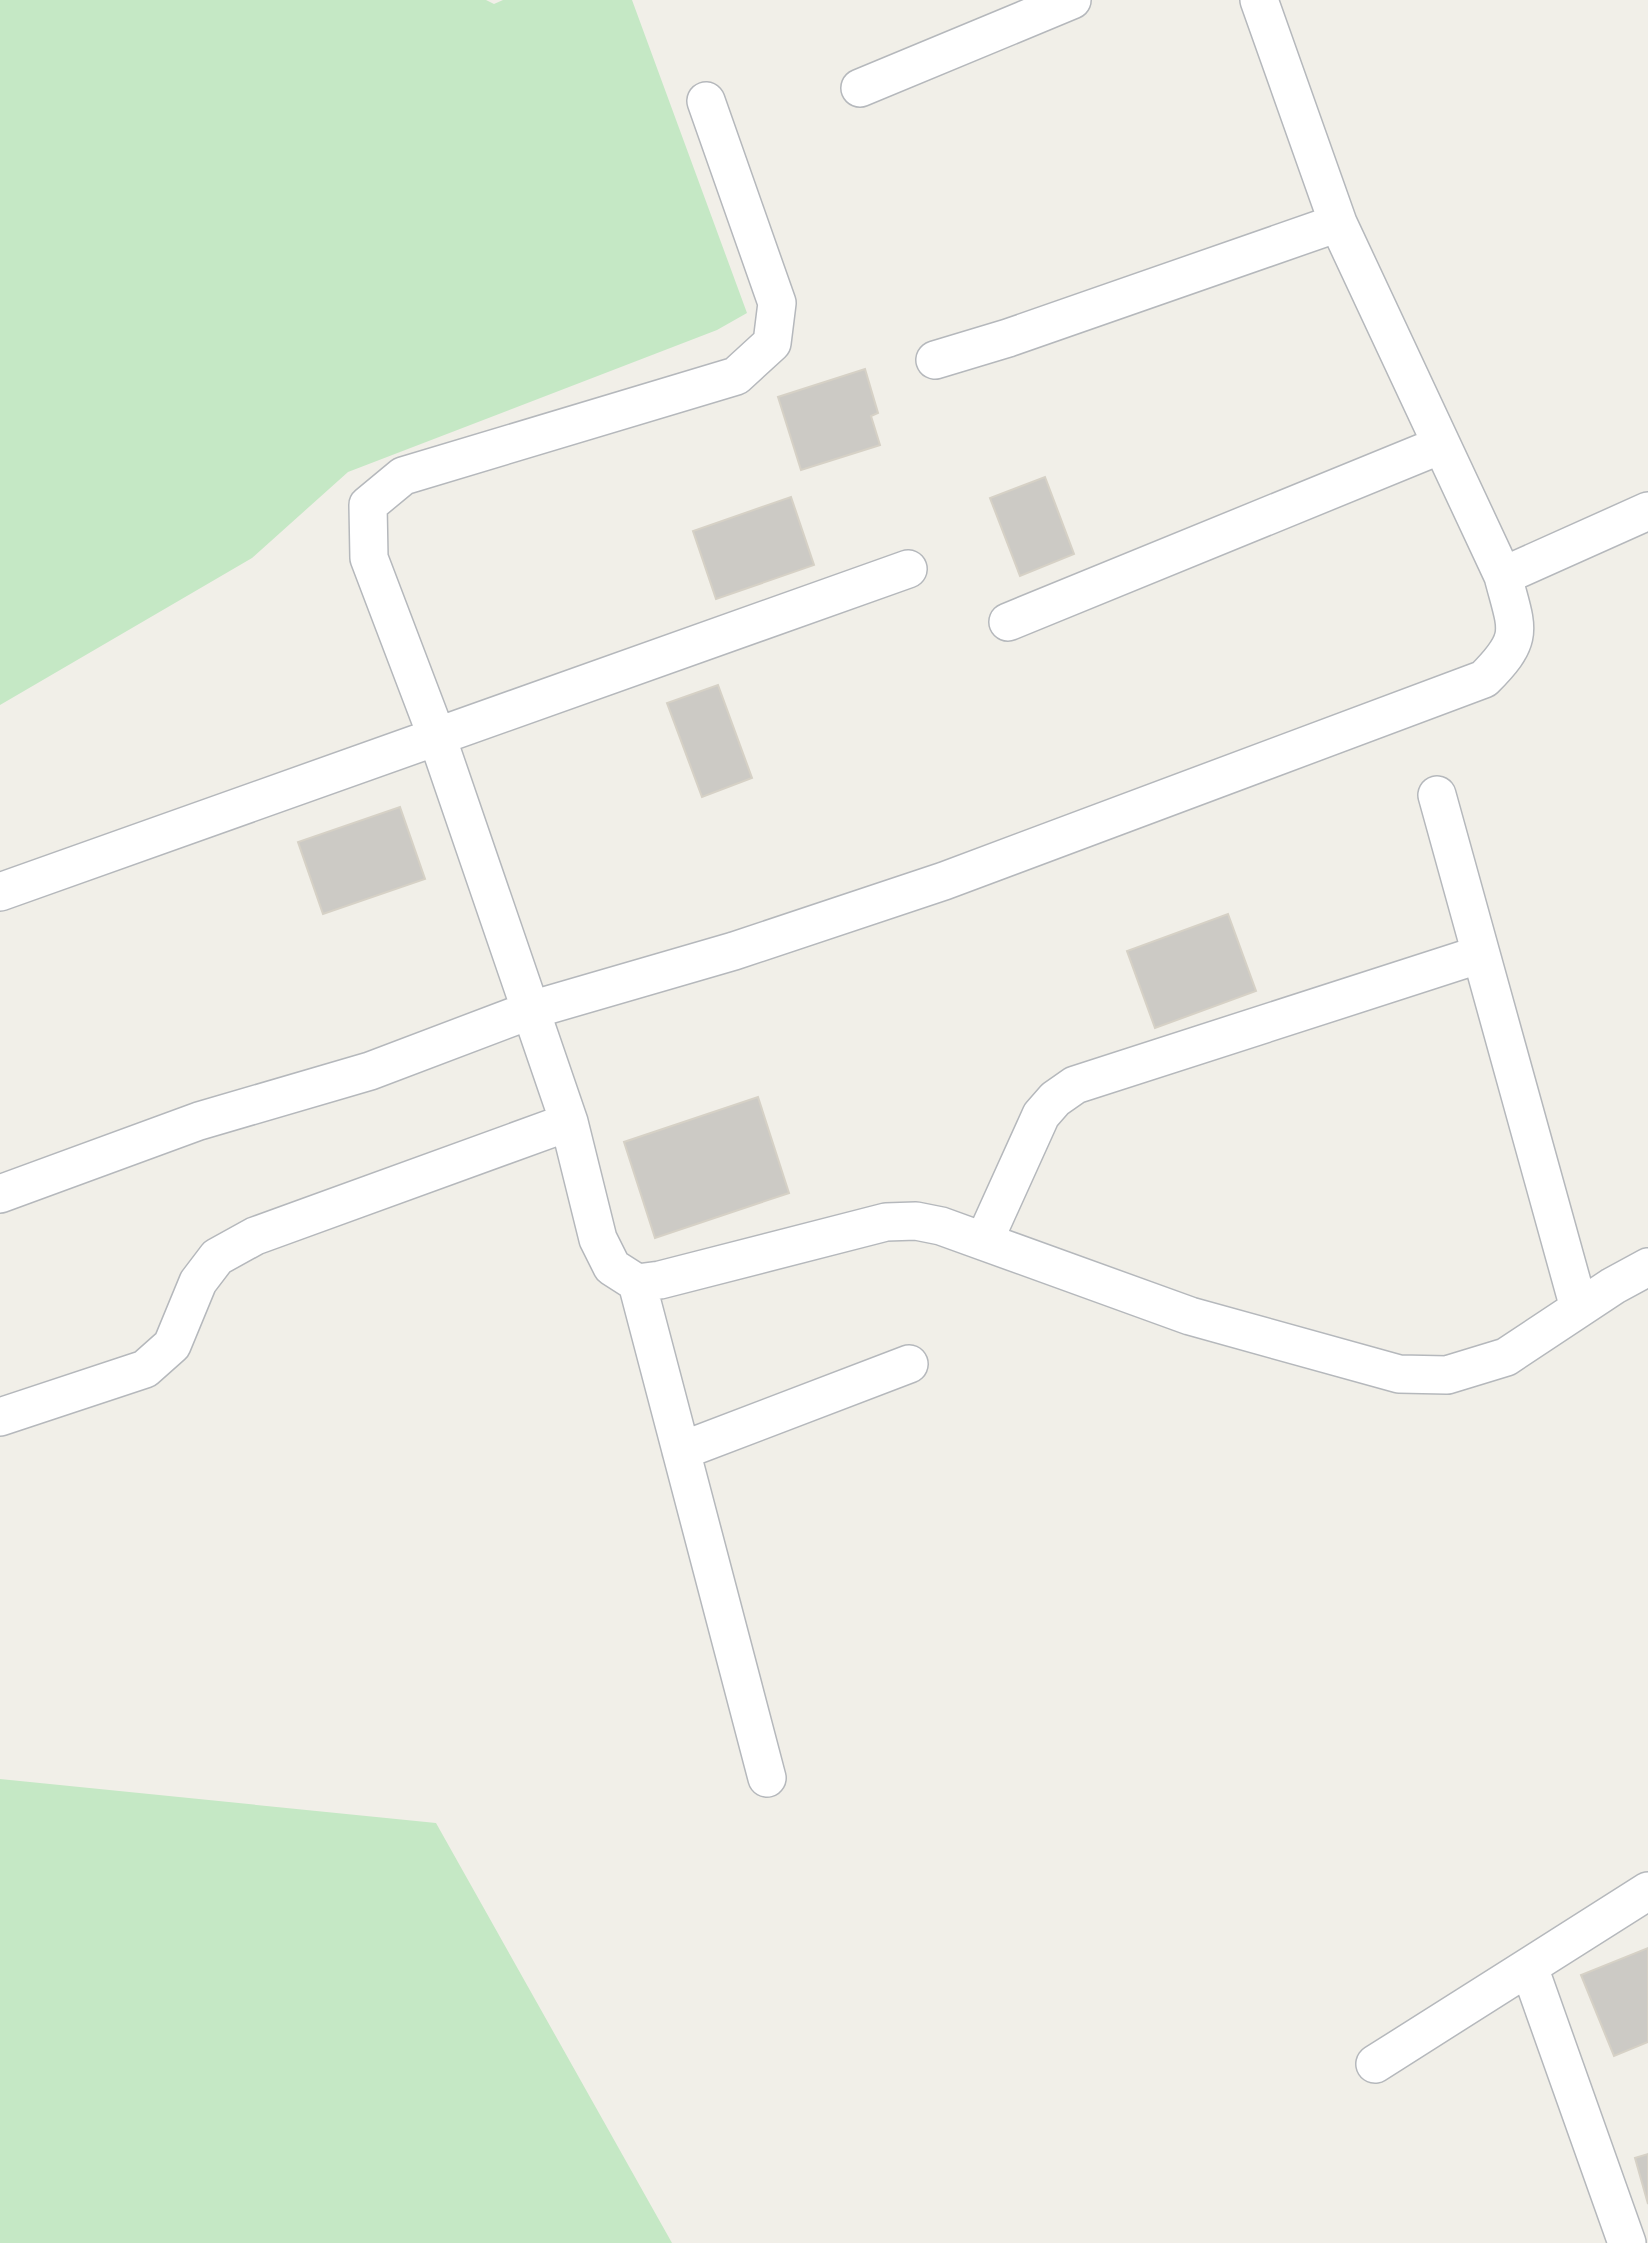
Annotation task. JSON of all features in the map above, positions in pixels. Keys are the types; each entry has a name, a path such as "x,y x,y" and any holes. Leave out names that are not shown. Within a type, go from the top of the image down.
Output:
{"street":[{"path":"860,88 1072,0"},
{"path":"0,1195 199,1121 370,1070 531,1010 734,951 944,881 1483,679 1507,656 1517,629 1503,576 1338,223 1259,0"},
{"path":"706,101 777,303 772,343 736,376 403,476 368,505 369,558 437,737 531,1010 569,1122 598,1239 612,1267 637,1283 660,1280 886,1222 916,1221 941,1226 1190,1316 1399,1374 1447,1375 1506,1357 1579,1308 1648,1267"},
{"path":"935,360 1008,338 1338,223"},
{"path":"1008,622 1441,445"},
{"path":"1503,576 1648,511"},
{"path":"0,892 908,569"},
{"path":"1437,795 1579,1308"},
{"path":"984,1241 1041,1115 1055,1099 1075,1085 1481,954"},
{"path":"0,1417 145,1369 172,1345 198,1282 217,1257 255,1236 569,1122"},
{"path":"637,1283 766,1778"},
{"path":"681,1451 909,1364"},
{"path":"1375,2064 1648,1891"},
{"path":"1529,1966 1627,2243"}],"green space":[{"path":"0,0 486,0 494,4 503,0 632,0 747,313 717,330 348,472 252,558 0,705"},
{"path":"0,1779 436,1823 672,2243 0,2243"}],"building":[{"path":"865,369 878,413 871,416 880,445 801,470 778,397"},
{"path":"1045,477 1074,554 1020,576 990,498"},
{"path":"791,497 814,565 716,599 693,531"},
{"path":"718,685 752,778 702,797 667,703"},
{"path":"400,807 425,879 323,914 298,842"},
{"path":"1228,914 1256,991 1155,1028 1127,951"},
{"path":"758,1097 789,1193 655,1238 624,1142"},
{"path":"1648,1948 1648,2042 1614,2056 1581,1975"},
{"path":"1648,2154 1648,2204 1635,2158"}]}
